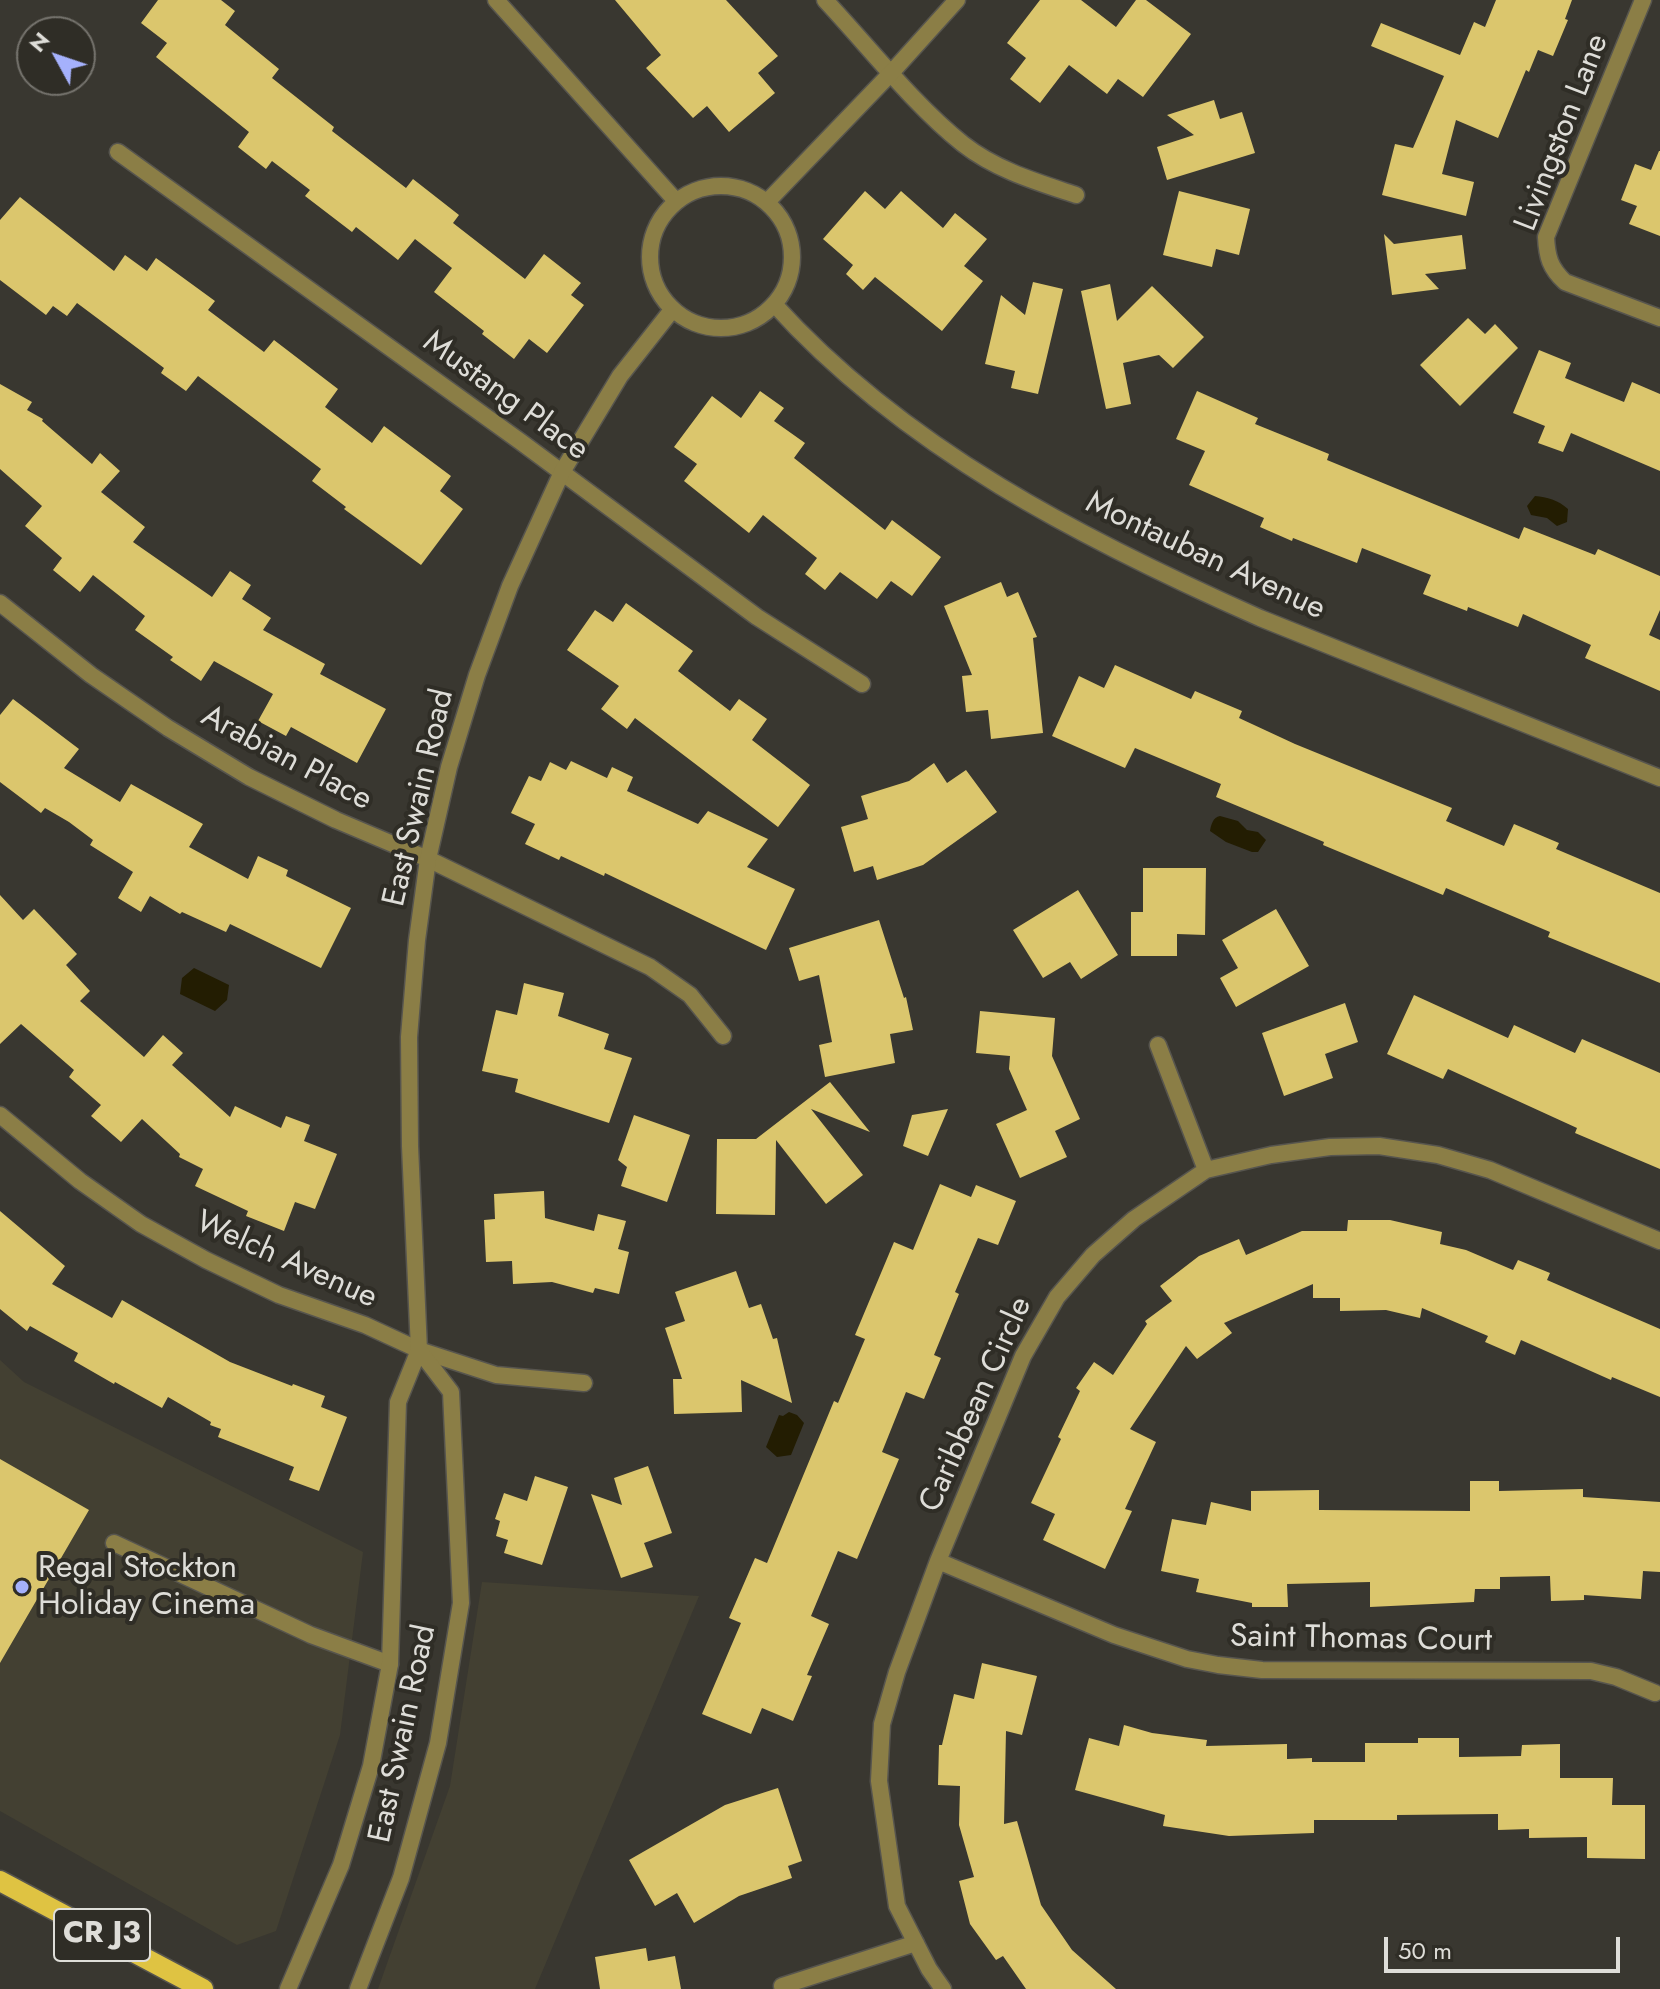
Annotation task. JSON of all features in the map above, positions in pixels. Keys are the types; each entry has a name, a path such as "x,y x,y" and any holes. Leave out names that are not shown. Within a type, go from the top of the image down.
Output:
{"main road":[{"name":"CR J3","path":"0,1881 203,1989"}],"street":[{"path":"496,0 676,201"},
{"path":"825,0 964,145 1017,176 1076,195"},
{"path":"767,202 957,0"},
{"name":"Livingston Lane","path":"1643,0 1608,92 1546,237 1547,256 1553,271 1565,282 1660,318"},
{"name":"Mustang Place","path":"118,152 562,472 757,617 862,684"},
{"path":"722,185 746,190 767,202 782,220 790,241 792,263 786,285 774,304 757,319 735,327 713,328 691,323 672,310 657,291 649,267 650,243 659,220 676,201 697,189 722,185"},
{"name":"Montauban Avenue","path":"774,304 866,391 930,441 1019,499 1260,618 1660,778"},
{"name":"East Swain Road","path":"288,1989 341,1865 371,1766 390,1664 398,1402 419,1350 410,1146 409,1037 428,859 449,767 477,675 510,586 562,472 620,376 672,310"},
{"name":"Arabian Place","path":"0,603 91,675 168,728 249,777 428,859 650,967 690,995 723,1036"},
{"path":"1158,1045 1206,1170"},
{"name":"Welch Avenue","path":"0,1115 80,1181 141,1224 279,1295 365,1325 419,1350 496,1375 584,1383"},
{"name":"Caribbean Circle","path":"943,1989 929,1969 897,1906 879,1781 882,1724 897,1672 938,1561 1023,1356 1057,1297 1093,1255 1134,1219 1206,1170 1271,1155 1330,1147 1379,1146 1438,1155 1490,1170 1660,1241"},
{"name":"East Swain Road","path":"358,1989 401,1878 438,1743 461,1603 451,1392 419,1350"},
{"path":"114,1543 311,1635 390,1664"},
{"name":"Saint Thomas Court","path":"938,1561 1114,1635 1197,1661 1262,1670 1591,1671 1616,1677 1655,1693"},
{"path":"782,1986 916,1943"}],"shaded area":[{"path":"1535,496 1552,500 1568,509 1567,522 1557,526 1547,518 1531,515 1527,506"},
{"path":"1220,816 1238,821 1247,830 1258,832 1266,840 1258,852 1226,842 1210,831 1214,820"},
{"path":"194,968 229,985 227,1000 215,1011 180,994 182,978"},
{"path":"0,1360 24,1382 363,1552 340,1735 276,1931 237,1945 0,1811"},
{"path":"789,1412 804,1423 791,1455 777,1457 766,1447 779,1415"},
{"path":"482,1582 699,1596 535,1989 378,1989 450,1786"}],"building":[{"path":"158,0 221,0 235,11 225,25 279,69 272,78 334,127 332,131 406,188 413,179 459,215 453,223 525,279 544,254 581,283 571,295 584,305 547,353 529,339 514,359 434,292 452,268 415,239 398,260 356,227 352,232 305,196 310,190 272,161 266,169 238,147 249,132 156,57 167,43 141,23"},
{"path":"615,0 726,0 778,56 758,73 775,93 729,132 707,106 693,118 646,68 661,55"},
{"path":"1040,0 1081,0 1116,27 1136,0 1146,0 1191,34 1143,97 1118,79 1107,94 1069,65 1040,103 1010,79 1026,58 1007,43"},
{"path":"1496,0 1572,0 1565,19 1568,20 1553,56 1538,50 1529,72 1526,70 1498,138 1456,120 1442,174 1474,182 1466,216 1382,195 1395,144 1413,148 1444,76 1371,46 1381,23 1460,55 1474,22 1485,27"},
{"path":"1214,100 1220,119 1242,112 1255,153 1167,180 1157,147 1194,135 1167,115"},
{"path":"1659,151 1660,236 1629,224 1637,206 1621,200 1635,164 1651,170"},
{"path":"865,191 885,209 901,191 943,228 955,213 987,239 964,266 983,281 942,331 875,277 863,290 846,274 853,265 823,239"},
{"path":"1179,191 1250,209 1239,255 1216,249 1212,267 1163,255"},
{"path":"20,197 114,271 125,255 147,271 156,258 215,301 208,310 264,352 274,340 338,389 325,407 372,443 384,426 451,476 440,491 463,509 421,565 344,509 346,507 312,481 321,469 198,376 186,391 161,373 164,368 77,303 67,316 53,306 46,315 0,280 0,220"},
{"path":"1384,234 1394,244 1462,235 1466,269 1425,274 1439,289 1392,295"},
{"path":"1033,282 1063,289 1038,394 1011,388 1015,371 985,364 1001,295 1025,315"},
{"path":"1110,284 1117,321 1152,286 1204,337 1173,368 1159,355 1123,363 1131,404 1106,409 1081,291"},
{"path":"1468,318 1485,334 1495,324 1518,348 1460,406 1420,365"},
{"path":"1539,350 1571,363 1565,378 1624,402 1632,382 1660,394 1660,471 1571,433 1563,452 1538,443 1545,426 1513,413"},
{"path":"0,384 32,402 27,410 43,419 92,464 100,453 120,471 101,492 145,527 133,542 212,597 230,571 251,585 242,599 271,618 263,630 325,664 320,674 386,709 357,763 291,727 286,736 258,721 273,694 214,661 201,681 135,630 145,616 93,575 80,592 53,570 62,558 25,526 42,506 0,469"},
{"path":"760,391 784,408 774,421 805,443 794,458 885,530 892,520 941,557 912,596 891,581 877,599 840,572 825,590 805,574 817,558 763,515 749,533 684,481 697,464 674,447 712,396 741,418"},
{"path":"1197,391 1258,418 1255,424 1329,454 1327,460 1519,539 1524,527 1595,555 1598,549 1660,576 1660,610 1649,635 1660,640 1660,691 1585,658 1591,645 1523,614 1518,627 1468,607 1467,611 1423,594 1431,575 1362,548 1357,563 1293,538 1292,541 1260,527 1264,518 1189,485 1205,451 1176,439"},
{"path":"1001,582 1007,597 1018,592 1037,637 1033,638 1043,733 991,739 988,710 966,712 962,676 972,675 944,606"},
{"path":"626,603 693,651 678,671 730,711 739,699 767,719 752,740 810,785 778,827 635,718 627,729 601,709 619,686 567,650 595,610 613,622"},
{"path":"1115,665 1191,699 1195,691 1242,711 1239,718 1295,744 1452,808 1446,821 1504,846 1514,824 1559,843 1556,849 1660,893 1660,983 1548,937 1550,932 1446,888 1443,895 1323,845 1324,842 1216,797 1221,784 1135,748 1125,768 1052,736 1079,676 1104,688"},
{"path":"13,699 79,749 64,768 120,802 131,784 203,824 189,847 248,879 258,856 288,870 286,876 351,908 321,968 230,924 226,932 182,912 180,914 150,896 141,912 118,898 133,872 90,845 93,840 69,822 45,808 41,813 0,782 0,715"},
{"path":"571,761 607,778 612,767 633,777 627,791 698,824 708,811 768,839 747,867 795,889 766,950 605,873 604,876 561,856 559,860 525,844 535,824 511,813 529,776 541,781 550,762 566,770"},
{"path":"934,763 947,783 966,770 997,812 923,865 877,880 873,866 854,872 841,827 868,819 861,796 909,781"},
{"path":"1143,868 1206,868 1205,935 1177,934 1177,956 1131,956 1131,912 1143,912"},
{"path":"1078,890 1118,955 1081,979 1070,962 1043,978 1013,930"},
{"path":"0,895 23,920 34,909 77,954 66,965 90,991 80,1001 144,1057 163,1035 183,1053 172,1065 230,1117 235,1106 281,1128 286,1116 310,1125 304,1141 337,1154 315,1209 295,1202 284,1231 246,1216 248,1211 195,1186 203,1169 179,1157 180,1154 142,1119 121,1142 91,1116 101,1105 69,1077 74,1070 21,1024 0,1044"},
{"path":"1276,909 1309,966 1236,1007 1220,978 1238,968 1222,940"},
{"path":"879,920 906,997 913,1030 890,1034 895,1063 825,1077 819,1045 832,1042 819,975 799,981 789,948"},
{"path":"524,983 564,993 558,1016 609,1034 604,1049 632,1058 609,1123 515,1092 518,1079 482,1071 496,1010 517,1015"},
{"path":"1414,995 1508,1038 1514,1025 1575,1053 1582,1039 1660,1073 1660,1169 1575,1133 1577,1128 1448,1069 1443,1079 1387,1054"},
{"path":"1345,1003 1358,1042 1325,1054 1333,1078 1284,1096 1262,1033"},
{"path":"980,1011 1055,1018 1052,1056 1080,1119 1055,1131 1067,1157 1020,1178 996,1124 1027,1110 1009,1069 1010,1056 976,1053"},
{"path":"830,1082 870,1132 811,1109 863,1175 826,1204 776,1140 775,1215 716,1214 717,1139 756,1139"},
{"path":"948,1109 928,1156 903,1146 912,1115"},
{"path":"634,1115 690,1135 667,1202 621,1186 627,1167 618,1160"},
{"path":"940,1184 971,1197 976,1185 1016,1201 998,1245 978,1238 955,1292 959,1294 934,1355 941,1358 924,1399 906,1392 882,1452 899,1459 857,1559 838,1551 811,1616 829,1624 807,1675 812,1676 793,1721 762,1708 751,1734 702,1714 741,1623 729,1618 755,1558 767,1563 834,1401 838,1403 865,1339 855,1335 894,1242 913,1250"},
{"path":"544,1191 545,1218 594,1231 598,1214 626,1221 618,1249 629,1252 619,1294 595,1288 593,1293 552,1282 513,1284 512,1261 486,1262 484,1220 495,1219 494,1194"},
{"path":"0,1211 65,1266 52,1284 112,1318 122,1300 230,1362 325,1396 321,1407 347,1417 319,1491 289,1480 294,1467 218,1437 221,1429 168,1397 162,1408 114,1384 74,1361 78,1353 30,1326 27,1331 0,1309"},
{"path":"1348,1220 1390,1220 1442,1232 1440,1244 1466,1250 1513,1270 1518,1260 1550,1273 1547,1280 1660,1329 1660,1397 1612,1377 1611,1380 1521,1340 1515,1355 1485,1342 1488,1336 1422,1308 1420,1318 1386,1310 1340,1311 1340,1298 1313,1298 1313,1284 1224,1323 1232,1333 1197,1359 1186,1346 1130,1429 1156,1442 1125,1509 1132,1511 1105,1569 1043,1540 1055,1514 1031,1503 1080,1391 1076,1388 1094,1362 1113,1375 1147,1324 1145,1321 1172,1301 1160,1286 1199,1256 1239,1239 1246,1255 1302,1231 1347,1231"},
{"path":"736,1271 749,1308 761,1304 773,1339 777,1338 792,1403 741,1380 742,1412 674,1414 673,1379 682,1379 665,1328 685,1321 675,1292"},
{"name":"Regal Stockton Holiday Cinema","path":"0,1459 89,1510 0,1663"},
{"path":"648,1466 672,1533 644,1543 653,1567 621,1578 591,1494 622,1505 614,1478"},
{"path":"535,1476 568,1487 542,1565 504,1553 508,1540 496,1536 500,1521 495,1519 504,1493 527,1501"},
{"path":"1470,1481 1499,1481 1499,1491 1583,1489 1583,1497 1660,1502 1660,1572 1643,1571 1641,1599 1584,1595 1584,1600 1551,1601 1550,1576 1500,1577 1500,1589 1475,1589 1474,1602 1370,1607 1370,1582 1287,1584 1288,1607 1252,1607 1252,1603 1196,1592 1199,1579 1161,1571 1172,1519 1206,1525 1211,1502 1251,1511 1251,1491 1319,1490 1319,1510 1470,1511"},
{"path":"982,1663 1037,1676 1022,1735 1006,1731 1004,1824 1017,1821 1041,1905 1072,1950 1116,1989 1026,1989 1003,1956 996,1960 970,1924 959,1881 974,1877 959,1825 960,1786 938,1785 939,1745 942,1745 954,1694 974,1699"},
{"path":"1124,1725 1152,1733 1207,1740 1206,1746 1287,1744 1287,1759 1312,1758 1312,1762 1365,1762 1365,1743 1418,1743 1418,1738 1459,1738 1459,1757 1521,1756 1522,1745 1560,1744 1560,1778 1613,1778 1612,1805 1645,1805 1645,1859 1587,1858 1587,1837 1529,1838 1529,1829 1498,1830 1498,1814 1397,1815 1397,1820 1314,1820 1314,1833 1229,1836 1163,1826 1165,1815 1075,1790 1089,1738 1119,1746"},
{"path":"778,1788 802,1861 788,1866 792,1878 739,1896 694,1923 677,1893 655,1906 629,1860 725,1805"},
{"path":"646,1948 648,1961 675,1956 681,1989 600,1989 595,1957"}],"place":[{"name":"Regal Stockton Holiday Cinema","path":"22,1587"}]}
